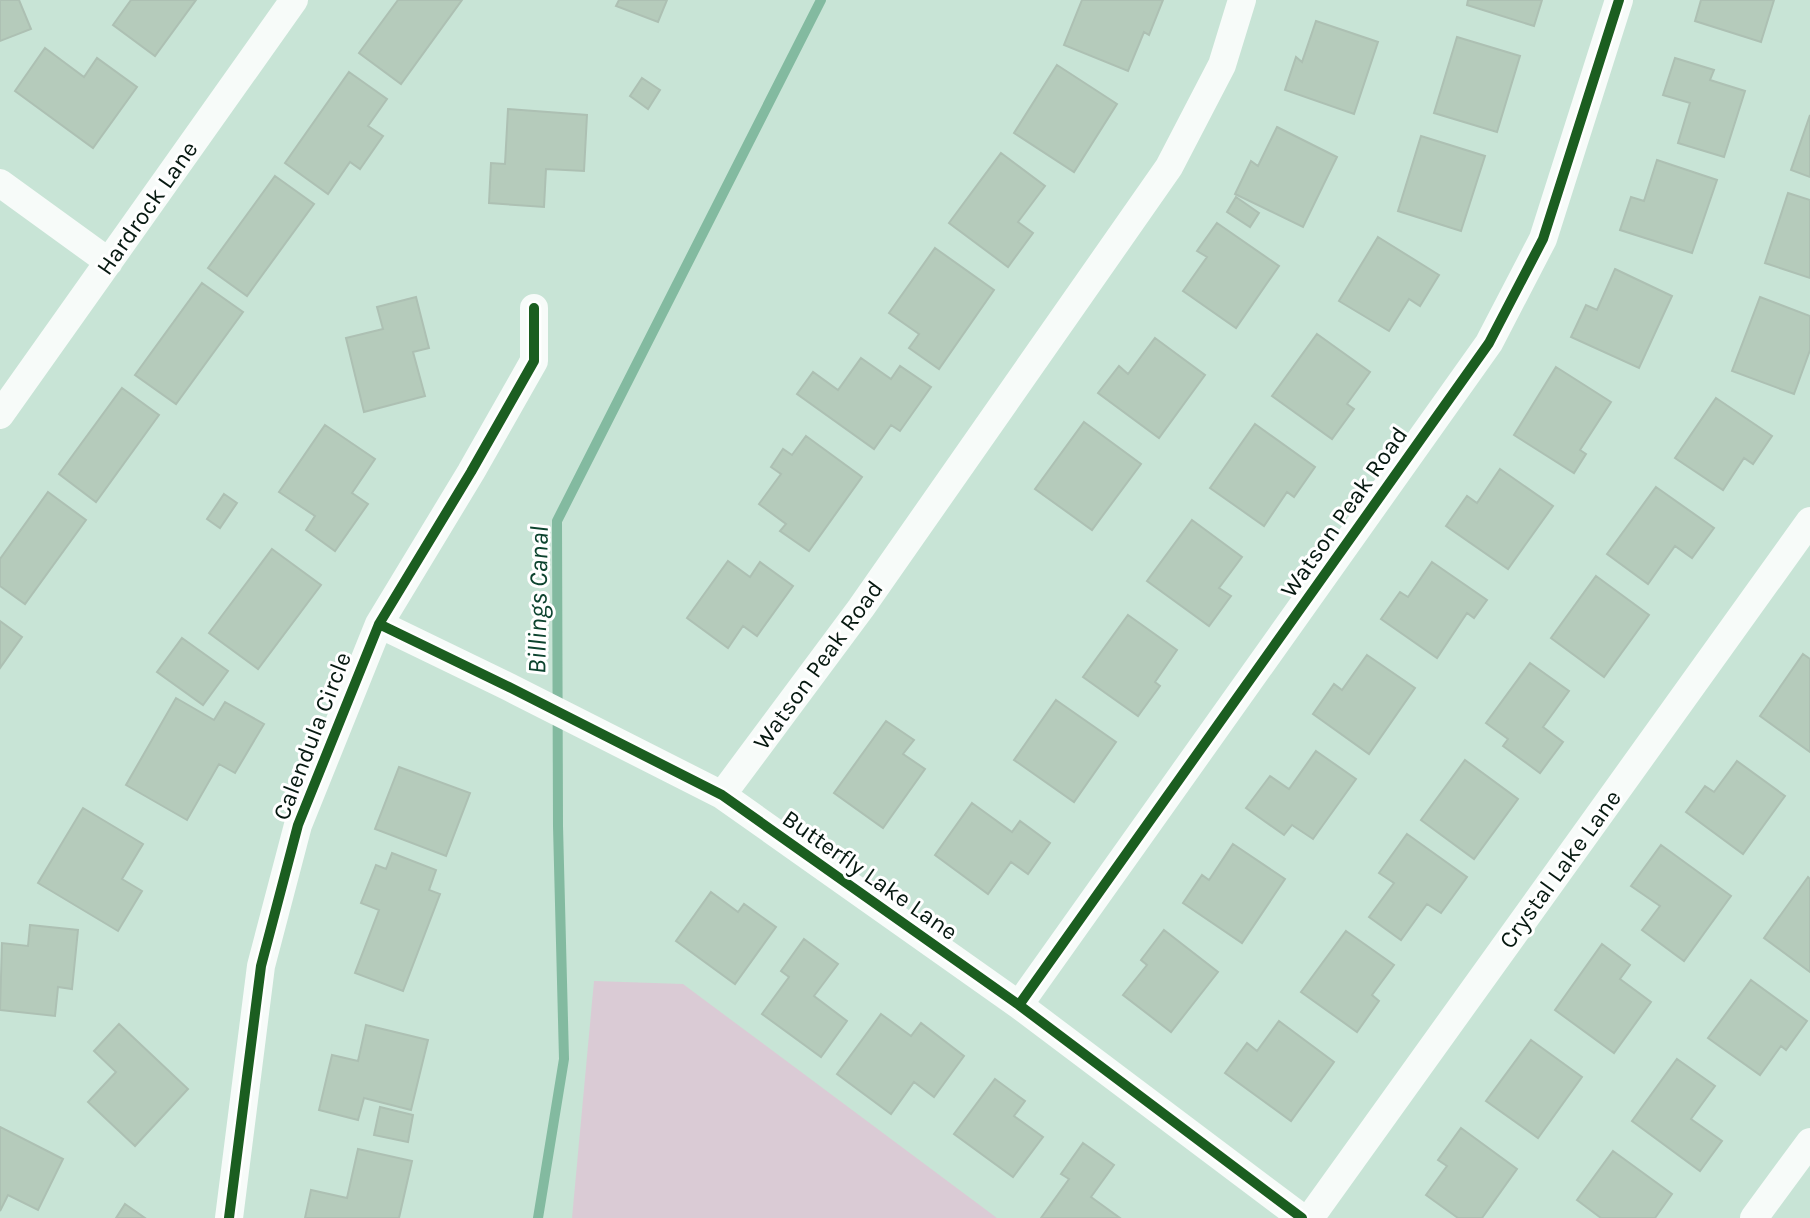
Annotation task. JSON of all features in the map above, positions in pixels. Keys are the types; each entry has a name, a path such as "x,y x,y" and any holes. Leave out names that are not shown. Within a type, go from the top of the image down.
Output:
{"street":[{"name":"Hardrock Lane","path":"0,415 294,0"},
{"name":"Watson Peak Road","path":"722,796 861,608 1169,167 1222,65 1242,0"},
{"name":"Watson Peak Road","path":"1019,1005 1489,343 1543,239 1619,0"},
{"path":"0,183 109,262"},
{"name":"Calendula Circle","path":"229,1218 261,966 298,825 379,624 534,361 534,308"},
{"name":"Crystal Lake Lane","path":"1310,1218 1810,521"},
{"name":"Butterfly Lake Lane","path":"379,624 722,796 1019,1005 1302,1218"},
{"path":"1754,1218 1810,1142"}],"shaded area":[{"path":"594,981 683,984 997,1218 572,1218"}],"building":[{"path":"0,0 19,0 31,29 0,41"},
{"path":"131,0 196,0 155,56 113,25"},
{"path":"398,0 462,0 401,84 359,53"},
{"path":"619,0 667,0 658,22 616,6"},
{"path":"1082,0 1163,0 1149,35 1144,32 1128,71 1064,45"},
{"path":"1468,0 1542,0 1534,26 1467,5"},
{"path":"1701,0 1774,0 1761,42 1695,21"},
{"path":"1316,21 1378,42 1354,114 1285,90 1296,57 1302,62"},
{"path":"1457,37 1520,56 1497,132 1434,113"},
{"path":"45,48 84,77 97,58 137,87 93,148 15,91"},
{"path":"1675,58 1714,70 1710,80 1745,91 1724,157 1678,143 1690,103 1663,95"},
{"path":"1057,65 1117,104 1074,172 1014,133"},
{"path":"349,72 387,99 368,126 383,136 360,169 350,162 328,194 285,163"},
{"path":"642,78 660,90 648,109 630,96"},
{"path":"508,109 587,115 584,171 546,169 544,207 489,203 491,163 505,164"},
{"path":"1810,115 1810,177 1791,170"},
{"path":"1277,127 1337,157 1303,227 1235,194 1251,161 1258,166"},
{"path":"1421,136 1485,156 1461,231 1398,211"},
{"path":"1001,153 1045,186 1018,222 1033,233 1008,267 949,223"},
{"path":"1657,160 1717,180 1692,253 1620,230 1631,197 1644,201"},
{"path":"275,176 314,204 247,296 208,268"},
{"path":"1788,193 1810,200 1810,278 1765,263"},
{"path":"1236,197 1259,213 1250,227 1227,212"},
{"path":"1217,223 1279,266 1236,328 1183,291 1207,257 1197,251"},
{"path":"1378,237 1439,275 1420,306 1409,299 1389,331 1339,301"},
{"path":"935,248 994,290 939,369 909,348 919,334 889,313"},
{"path":"1615,269 1672,296 1639,368 1571,337 1586,305 1597,310"},
{"path":"202,283 243,312 176,404 135,375"},
{"path":"416,297 429,348 413,352 425,396 364,412 346,338 383,329 377,307"},
{"path":"1760,297 1810,316 1810,350 1794,394 1732,371"},
{"path":"1317,334 1370,372 1347,404 1354,409 1332,439 1272,396"},
{"path":"1155,338 1205,375 1159,438 1098,393 1119,366 1128,374"},
{"path":"861,358 891,379 900,366 931,387 900,431 891,425 874,449 797,394 813,372 838,390"},
{"path":"1556,367 1611,402 1580,450 1586,454 1574,473 1514,435"},
{"path":"122,388 159,415 96,502 59,474"},
{"path":"1716,398 1772,436 1753,464 1744,458 1723,490 1675,458"},
{"path":"1084,422 1141,464 1092,530 1035,489"},
{"path":"1255,424 1315,467 1294,497 1287,492 1264,526 1210,488"},
{"path":"325,425 375,459 352,493 368,504 335,551 306,530 315,516 279,492"},
{"path":"806,436 862,477 809,551 780,531 786,524 759,504 781,474 771,467 783,449 792,455"},
{"path":"1500,469 1553,506 1508,569 1446,526 1467,496 1477,503"},
{"path":"1656,487 1714,528 1692,558 1675,546 1648,584 1607,554"},
{"path":"48,492 86,520 25,604 0,586 0,559"},
{"path":"224,494 237,503 220,528 207,519"},
{"path":"1192,520 1242,557 1219,588 1231,596 1209,626 1147,581"},
{"path":"272,549 321,585 258,669 209,633"},
{"path":"728,561 750,577 760,562 793,586 757,636 743,626 728,648 687,618"},
{"path":"1432,562 1487,600 1474,618 1467,613 1437,658 1381,619 1400,592 1408,597"},
{"path":"1596,576 1649,615 1604,677 1551,638"},
{"path":"1128,615 1177,650 1155,682 1160,686 1138,716 1083,677"},
{"path":"0,621 22,637 0,668"},
{"path":"182,638 228,671 203,705 157,672"},
{"path":"1803,654 1810,659 1810,752 1760,716"},
{"path":"1367,655 1415,688 1369,754 1313,714 1334,684 1342,690"},
{"path":"1530,663 1569,691 1543,727 1563,742 1540,773 1503,746 1508,739 1486,723"},
{"path":"176,698 214,720 225,702 264,724 235,773 219,764 187,820 126,785"},
{"path":"1056,700 1116,742 1074,802 1014,760"},
{"path":"886,721 914,740 903,754 925,769 883,828 834,793"},
{"path":"1316,751 1356,779 1313,839 1292,825 1284,835 1246,808 1270,776 1289,789"},
{"path":"1465,760 1518,799 1474,859 1421,820"},
{"path":"1737,761 1785,796 1743,854 1686,812 1705,786 1714,792"},
{"path":"399,767 470,793 446,856 375,829"},
{"path":"972,803 1012,832 1020,821 1050,843 1028,874 1011,862 988,894 935,855"},
{"path":"83,808 143,844 122,879 142,891 118,931 38,883"},
{"path":"1407,834 1467,877 1441,913 1427,904 1401,940 1369,917 1394,883 1379,873"},
{"path":"1233,844 1285,879 1242,943 1183,903 1202,875 1209,880"},
{"path":"1661,845 1731,896 1684,961 1642,930 1660,906 1631,886"},
{"path":"392,853 436,870 429,890 440,894 403,991 355,973 379,910 361,903 376,865 386,869"},
{"path":"1808,877 1810,879 1810,972 1764,938"},
{"path":"711,892 738,912 744,904 776,927 735,984 676,941"},
{"path":"30,925 78,930 72,989 58,987 55,1016 0,1010 2,943 28,946"},
{"path":"1164,930 1218,972 1171,1032 1123,995 1147,965 1141,960"},
{"path":"1346,931 1394,965 1372,995 1379,1001 1357,1032 1301,992"},
{"path":"804,939 838,964 814,996 847,1021 821,1057 762,1014 789,977 781,971"},
{"path":"1602,944 1630,965 1620,979 1651,1002 1614,1053 1555,1010"},
{"path":"1751,980 1807,1021 1786,1050 1781,1046 1760,1075 1708,1038"},
{"path":"881,1014 911,1036 921,1023 964,1056 934,1097 914,1082 891,1114 837,1074"},
{"path":"1279,1021 1334,1062 1291,1121 1225,1073 1247,1043 1257,1051"},
{"path":"119,1024 188,1089 135,1146 88,1102 116,1072 94,1051"},
{"path":"366,1025 428,1040 411,1110 364,1098 358,1120 319,1110 332,1055 358,1061"},
{"path":"1531,1040 1582,1077 1538,1138 1486,1101"},
{"path":"1677,1059 1715,1086 1691,1119 1722,1141 1700,1171 1632,1121"},
{"path":"995,1079 1025,1101 1014,1116 1043,1137 1013,1177 954,1134"},
{"path":"380,1107 413,1115 408,1142 374,1135"},
{"path":"0,1127 63,1159 38,1210 8,1195 0,1211"},
{"path":"1461,1128 1517,1169 1482,1218 1458,1218 1426,1195 1447,1166 1438,1160"},
{"path":"1083,1143 1114,1165 1091,1197 1120,1218 1041,1218 1069,1179 1061,1174"},
{"path":"358,1149 412,1161 399,1218 305,1218 311,1190 347,1198"},
{"path":"1613,1151 1672,1194 1655,1218 1601,1218 1577,1200"},
{"path":"125,1204 145,1218 116,1218"}],"waterway":[{"name":"Billings Canal","path":"538,1218 564,1059 558,826 557,521 821,0"}],"cycle path":[{"path":"1019,1005 1489,343 1543,239 1619,0"},
{"path":"229,1218 261,966 298,825 379,624 534,361 534,308"},
{"path":"379,624 722,795 1019,1005 1302,1218"}]}
